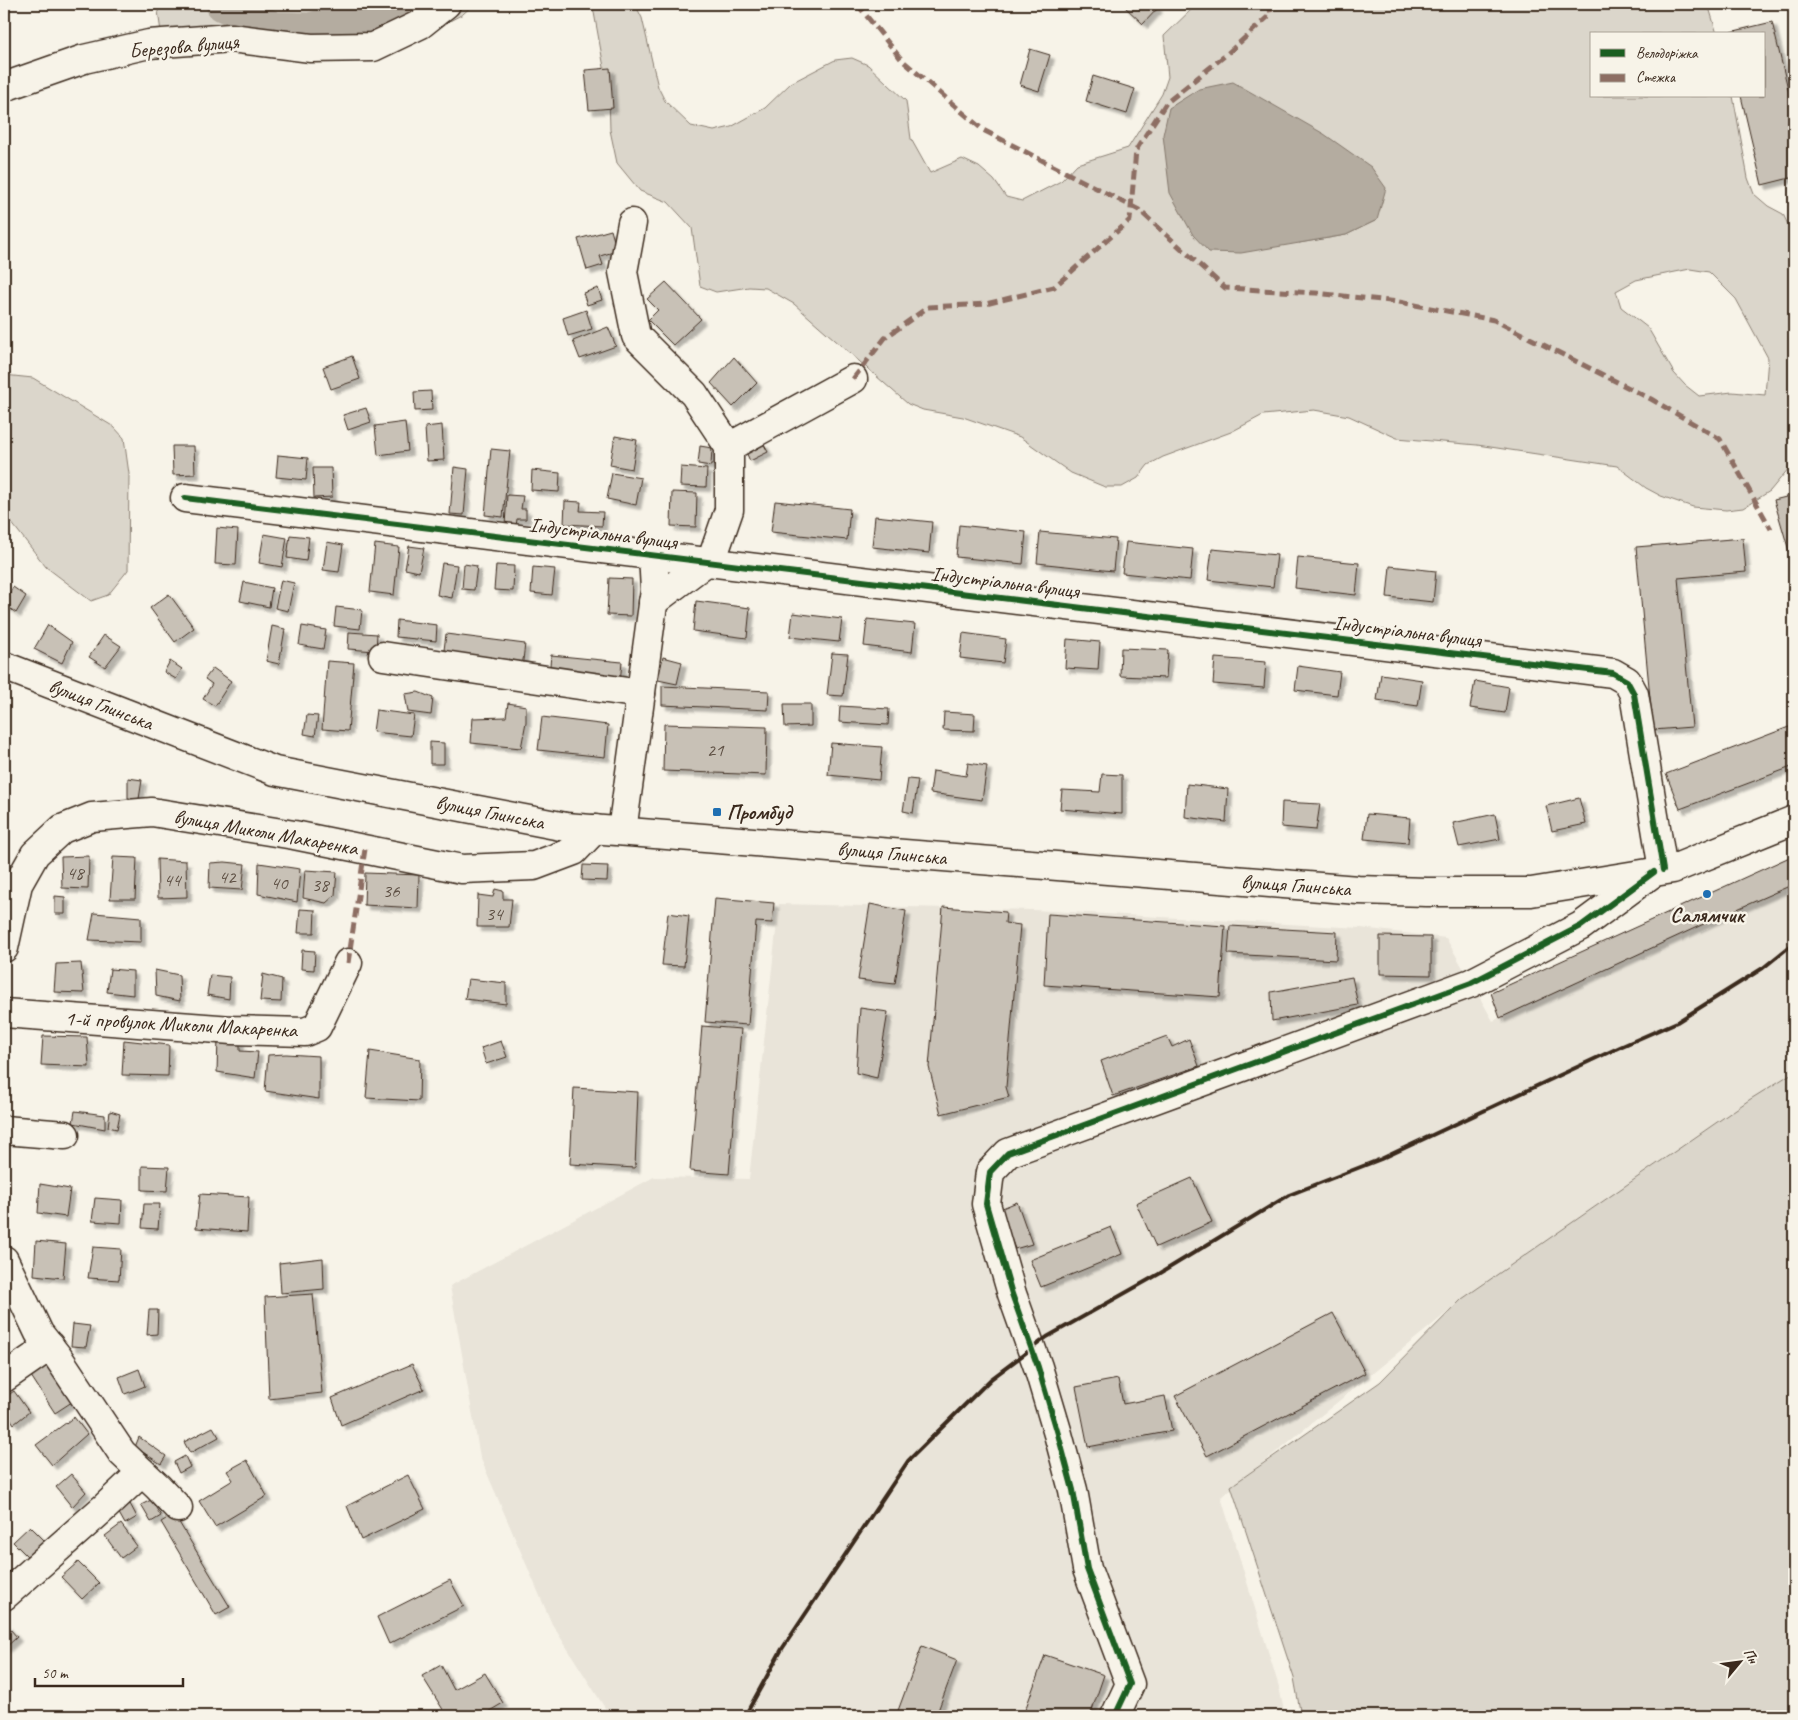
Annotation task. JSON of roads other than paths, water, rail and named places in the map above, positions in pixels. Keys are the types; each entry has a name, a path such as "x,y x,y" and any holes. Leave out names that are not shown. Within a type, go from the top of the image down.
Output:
{"street":[{"name":"Березова вулиця","path":"4,87 84,59 149,44 231,38 311,48 373,47 421,24 446,4"},
{"path":"632,224 623,272 636,336 694,394 729,447 729,510 708,562 653,602"},
{"path":"729,447 852,379"},
{"name":"Індустріальна вулиця","path":"185,498 1613,673 1627,681 1634,694 1659,871"},
{"path":"608,830 640,694 655,590 653,555"},
{"path":"383,656 640,694"},
{"name":"вулиця Глинська","path":"4,666 275,771 566,827 1358,890 1531,892 1673,869 1794,820"},
{"name":"вулиця Миколи Макаренка","path":"4,948 18,884 32,858 62,830 92,817 152,812 294,835 462,869 534,866 574,851 608,830"},
{"path":"4,865 32,858"},
{"path":"1115,1716 1130,1684 1086,1569 1073,1490 1058,1434 1038,1367 1012,1294 986,1204 990,1172 1008,1153 1471,983 1581,926 1659,871"},
{"name":"1-й провулок Миколи Макаренка","path":"4,1013 232,1030 304,1032 317,1027 348,963"},
{"path":"4,1130 65,1135"},
{"path":"4,1260 39,1333 50,1346 122,1453 178,1508"},
{"path":"4,1378 50,1346"},
{"path":"4,1596 142,1472"}],"waterway":[{"path":"223,4 274,29 309,30 391,11 399,4"}],"railway":[{"path":"745,1716 782,1649 908,1461 991,1379 1047,1337 1159,1274 1289,1195 1381,1159 1677,1022 1763,968 1794,943"}],"place":[{"name":"Промбуд","path":"717,812"},
{"name":"Салямчик","path":"1707,894"}]}
